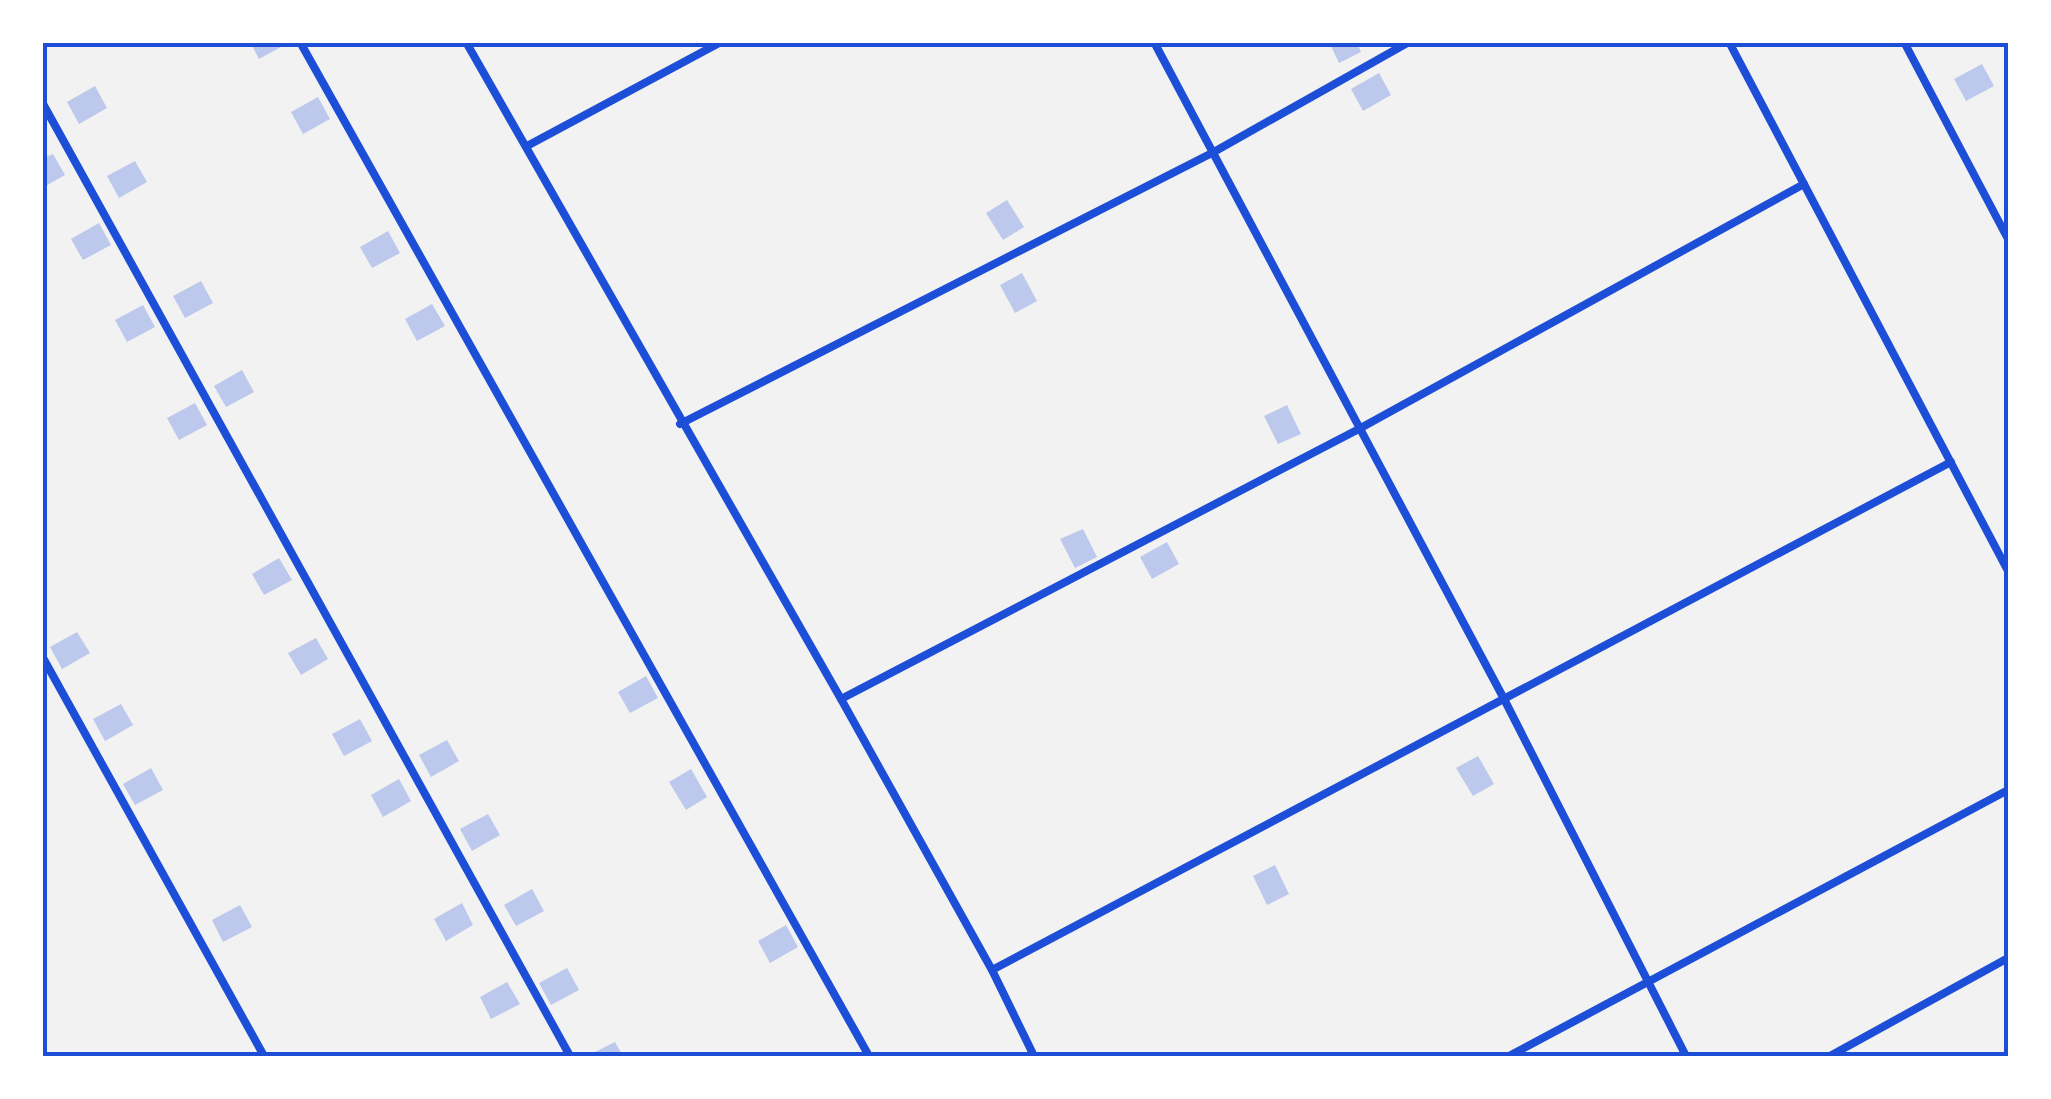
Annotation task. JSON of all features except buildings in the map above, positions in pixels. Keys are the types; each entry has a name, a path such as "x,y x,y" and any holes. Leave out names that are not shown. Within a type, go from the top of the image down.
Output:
{"lane":[{"path":"300,42 869,1056"},
{"path":"466,42 680,424 841,699 992,970 1034,1056"},
{"path":"527,146 721,42"},
{"path":"1154,42 1357,430 1503,697 1686,1056"},
{"path":"680,424 1212,153 1409,42"},
{"path":"1730,42 2008,571"},
{"path":"1904,42 2008,239"},
{"path":"42,102 570,1056"},
{"path":"841,699 1357,430 1804,184"},
{"path":"992,970 1951,462"},
{"path":"42,656 264,1056"},
{"path":"1509,1056 2008,790"},
{"path":"1830,1056 2008,958"}]}
